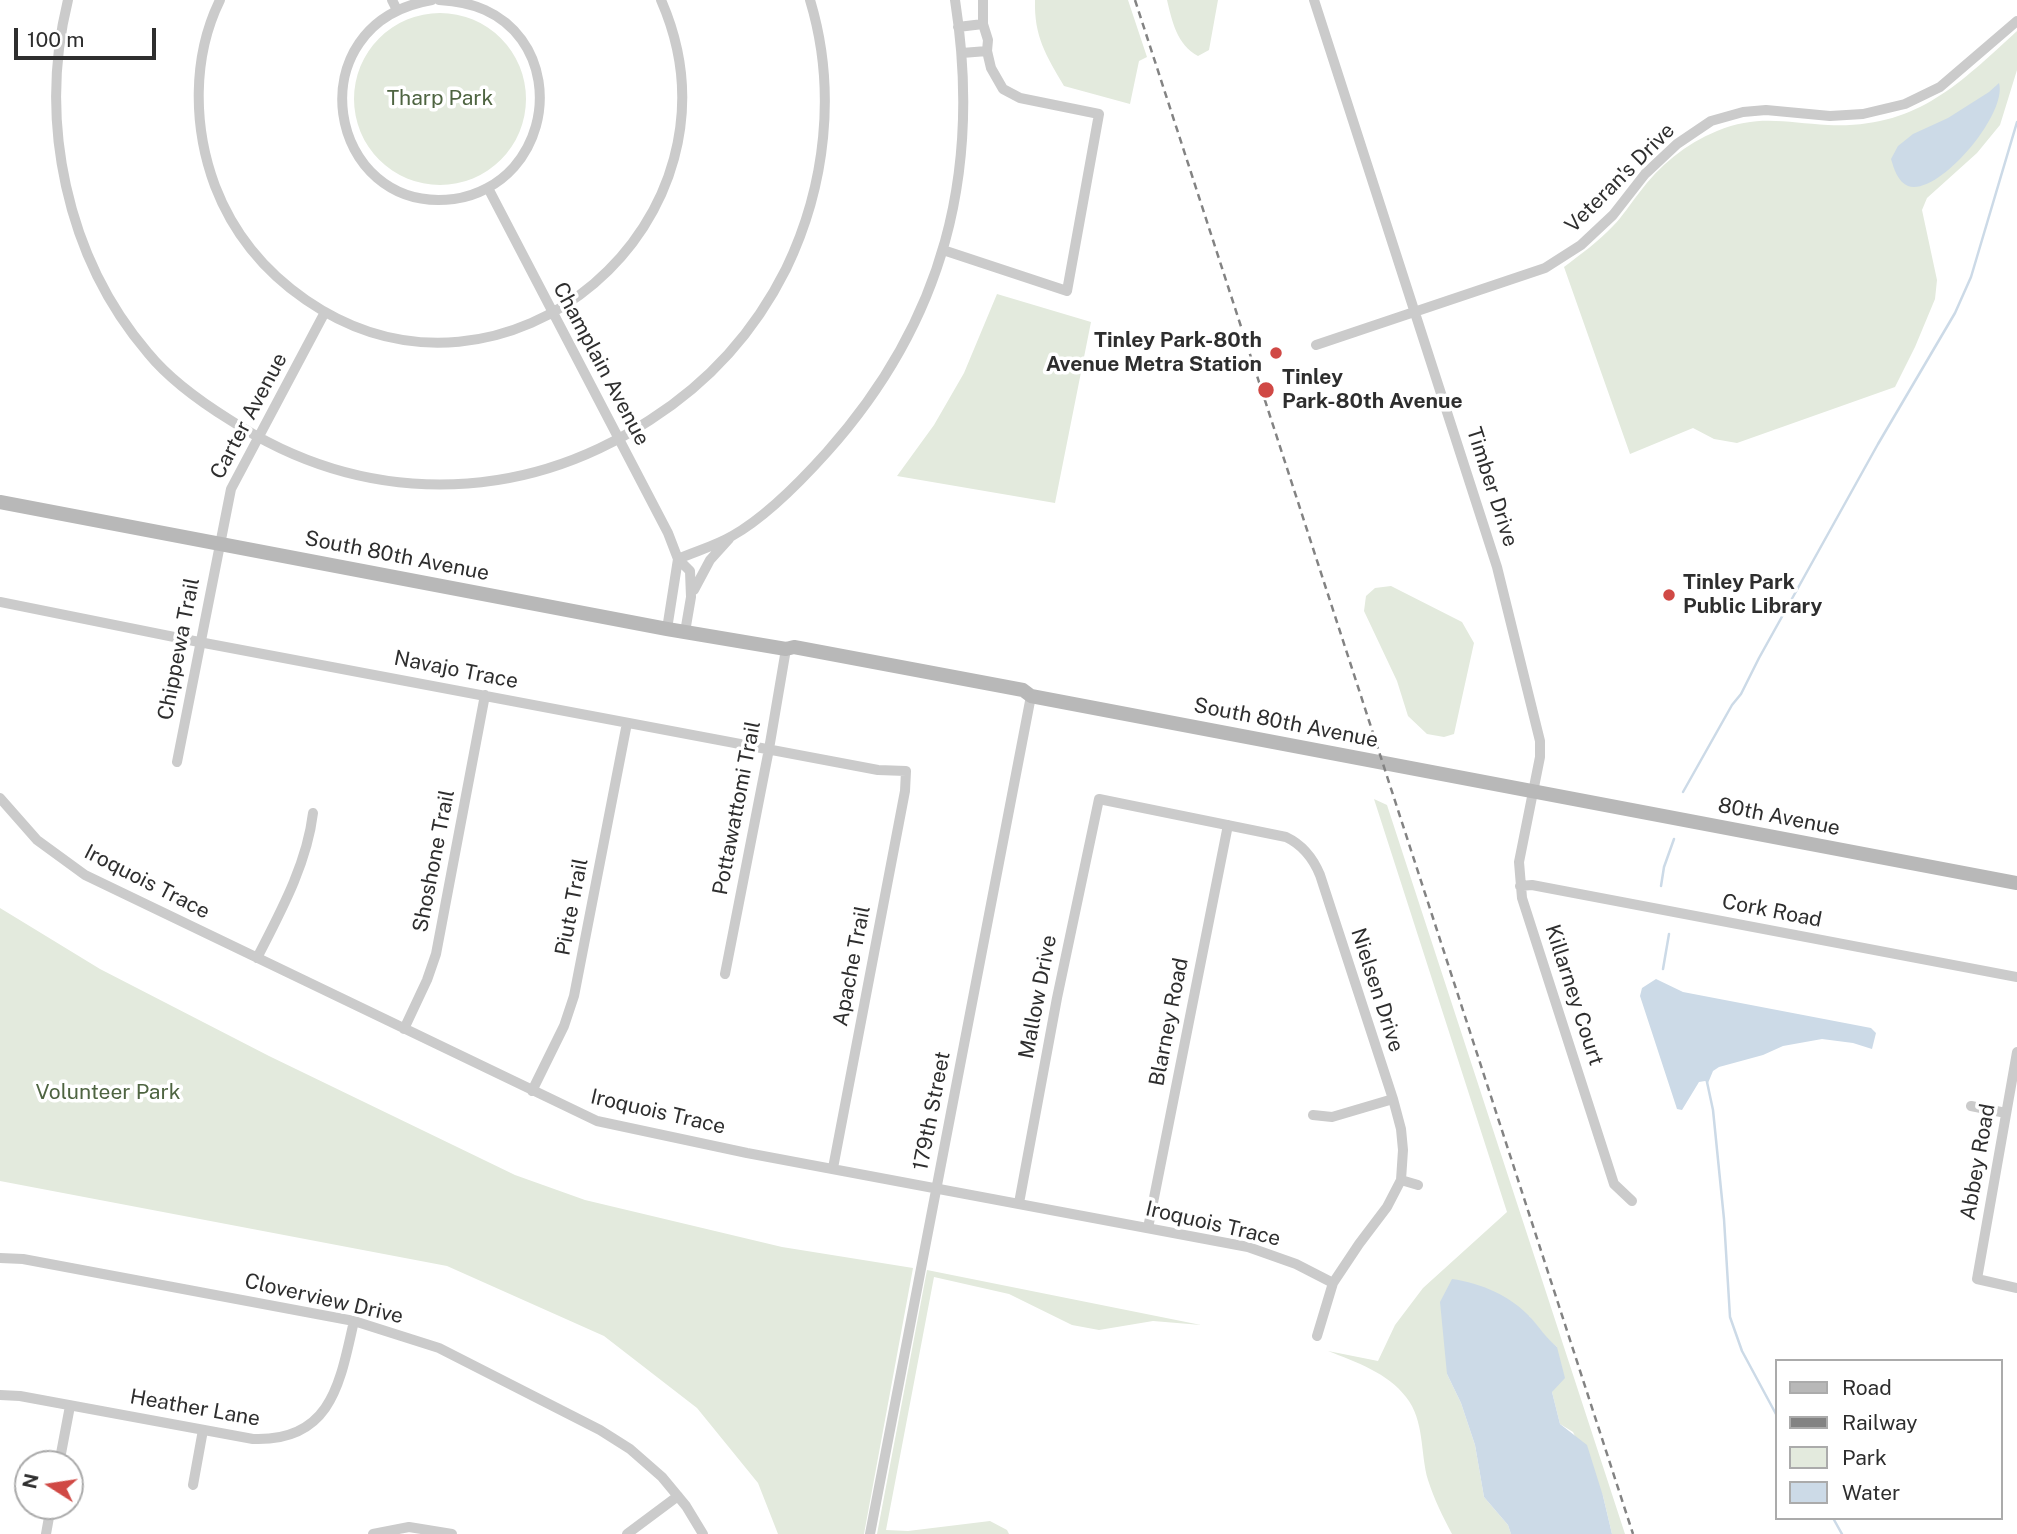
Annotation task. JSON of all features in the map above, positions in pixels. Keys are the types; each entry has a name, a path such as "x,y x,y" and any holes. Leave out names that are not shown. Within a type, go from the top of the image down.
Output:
{"street":[{"path":"68,0 57,65 56,121 65,185 85,248 118,312 149,355 197,400 259,439 316,465 388,482 435,485 481,483 522,476 593,453 620,441 673,406 724,359 761,311 795,250 815,187 824,123 824,73 810,0"},
{"path":"220,0 204,46 199,79 201,133 209,170 228,214 250,249 279,279 325,312 379,335 432,342 459,342 491,337 523,327 553,313 595,285 635,242 659,202 673,167 681,131 681,80 675,41 662,0"},
{"path":"432,0 395,5 367,32 352,54 342,94 343,119 348,138 374,175 398,190 421,198 455,199 488,188 506,176 525,154 538,126 541,102 539,81 528,50 509,26 487,10 461,1 439,0"},
{"path":"691,597 710,560 732,536 789,491 843,434 905,343 927,294 943,250 957,194 962,150 962,53 955,0"},
{"path":"943,250 1067,291 1099,114 1011,95 1003,89 996,79 987,51 983,0"},
{"name":"Timber Drive","path":"1314,0 1497,567 1540,741 1540,757 1533,791"},
{"name":"Veteran's Drive","path":"1316,345 1545,268 1581,246 1613,215 1645,174 1677,144 1711,121 1743,112 1766,110 1830,116 1863,114 1905,104 1940,87 2017,21"},
{"path":"958,27 983,23"},
{"path":"962,53 987,51"},
{"name":"Champlain Avenue","path":"488,188 668,533 678,559 690,571 691,597 685,632"},
{"name":"Carter Avenue","path":"219,543 231,489 325,312"},
{"name":"South 80th Avenue","path":"0,502 667,629 786,649 794,647 1023,690 1031,696 1533,791"},
{"path":"667,629 678,559 732,536"},
{"name":"Chippewa Trail","path":"177,762 219,543"},
{"name":"Navajo Trace","path":"0,602 878,770 906,771"},
{"name":"Pottawattomi Trail","path":"725,974 786,649"},
{"name":"Shoshone Trail","path":"404,1029 436,954 485,695"},
{"name":"179th Street","path":"870,1534 1031,696"},
{"name":"Piute Trail","path":"532,1091 564,1026 574,996 627,723"},
{"name":"Apache Trail","path":"833,1168 905,791 906,771"},
{"name":"80th Avenue","path":"1533,791 2017,883"},
{"name":"Killarney Court","path":"1533,791 1519,862 1520,886 1614,1184 1632,1201"},
{"name":"Iroquois Trace","path":"0,798 37,840 71,866 586,1117 608,1125 1248,1247 1296,1264 1333,1283"},
{"name":"Nielsen Drive","path":"1099,799 1291,840 1303,849 1316,865 1393,1099 1403,1139 1401,1180 1387,1207 1333,1283 1317,1336"},
{"name":"Mallow Drive","path":"1019,1203 1065,958 1099,799"},
{"path":"257,958 303,860 313,813"},
{"name":"Blarney Road","path":"1148,1227 1228,825"},
{"name":"Cork Road","path":"1520,886 1532,885 2017,977"},
{"name":"Abbey Road","path":"2017,1052 1977,1279 2017,1288"},
{"path":"1313,1115 1332,1117 1393,1099"},
{"path":"1971,1106 2006,1113"},
{"path":"1401,1180 1418,1185"},
{"name":"Cloverview Drive","path":"0,1258 23,1259 354,1321 439,1348 600,1430 650,1464 678,1496 703,1534"},
{"name":"Heather Lane","path":"0,1395 20,1396 262,1440 286,1436 325,1410 337,1390 354,1321"},
{"path":"62,1450 70,1405"},
{"path":"193,1485 203,1430"},
{"path":"627,1534 678,1496"},
{"path":"373,1534 416,1527 452,1534"}],"green space":[{"path":"1035,0 1128,0 1147,57 1139,61 1130,104 1064,86 1039,35"},
{"path":"1167,0 1218,0 1209,50 1198,56 1185,46 1176,32"},
{"name":"Tharp Park","path":"440,13 473,19 501,38 520,66 526,99 520,132 501,160 473,179 440,185 407,179 379,160 360,132 354,99 360,66 379,38 407,19"},
{"path":"2017,31 2017,70 2000,125 1977,153 1927,198 1922,210 1937,280 1935,299 1895,387 1737,443 1714,439 1693,428 1630,454 1564,267 1613,226 1664,165 1705,136 1732,126 1759,121 1859,124 1886,120 1910,112 1954,86"},
{"path":"997,294 1091,322 1055,503 897,476 934,425 964,373"},
{"path":"1391,586 1462,622 1474,643 1454,734 1444,737 1427,734 1408,716 1397,681 1364,611 1366,596 1375,588"},
{"path":"1374,799 1387,805 1625,1534 1612,1534 1603,1496 1573,1432 1560,1424 1552,1392 1557,1347 1529,1316 1447,1374 1461,1403 1475,1445 1484,1497 1508,1525 1511,1534 1452,1534 1428,1480 1419,1427 1406,1397 1381,1375 1328,1351 1378,1361 1395,1325 1423,1288 1507,1212"},
{"name":"Volunteer Park","path":"0,908 100,969 269,1056 515,1175 585,1200 782,1247 913,1268 864,1534 778,1534 758,1483 697,1408 604,1336 447,1266 0,1181"},
{"path":"927,1270 1201,1325 1153,1321 1099,1330 1072,1325 1009,1294 934,1277 886,1530 908,1531 990,1521 1007,1530 1009,1534 877,1534"}],"water":[{"path":"1999,83 1999,97 1993,114 1968,150 1936,179 1921,186 1908,186 1902,182 1891,159 1898,146 1913,134 1948,118"},
{"path":"1656,979 1683,992 1871,1028 1876,1033 1872,1049 1853,1043 1822,1039 1783,1046 1763,1055 1719,1067 1713,1071 1708,1083 1699,1082 1682,1110 1677,1109 1640,996 1642,988"},
{"path":"1452,1279 1484,1287 1505,1297 1523,1310 1557,1347 1565,1378 1552,1392 1560,1424 1587,1445 1612,1534 1511,1534 1508,1525 1484,1497 1475,1445 1461,1403 1447,1374 1440,1302"}],"waterway":[{"path":"1683,792 1732,705 1741,694 1878,444 1955,313 1971,277 2017,122"},
{"path":"1661,886 1664,867 1674,839"},
{"path":"1663,969 1669,934"},
{"path":"1707,1082 1713,1110 1724,1219 1730,1317 1742,1351 1776,1414"},
{"path":"1834,1520 1842,1534"}],"railway":[{"path":"1135,0 1633,1534"}],"place":[{"name":"Tinley Park-80th Avenue Metra Station","path":"1276,353"},
{"name":"Tinley Park-80th Avenue","path":"1266,390"},
{"name":"Tinley Park Public Library","path":"1669,595"}]}
